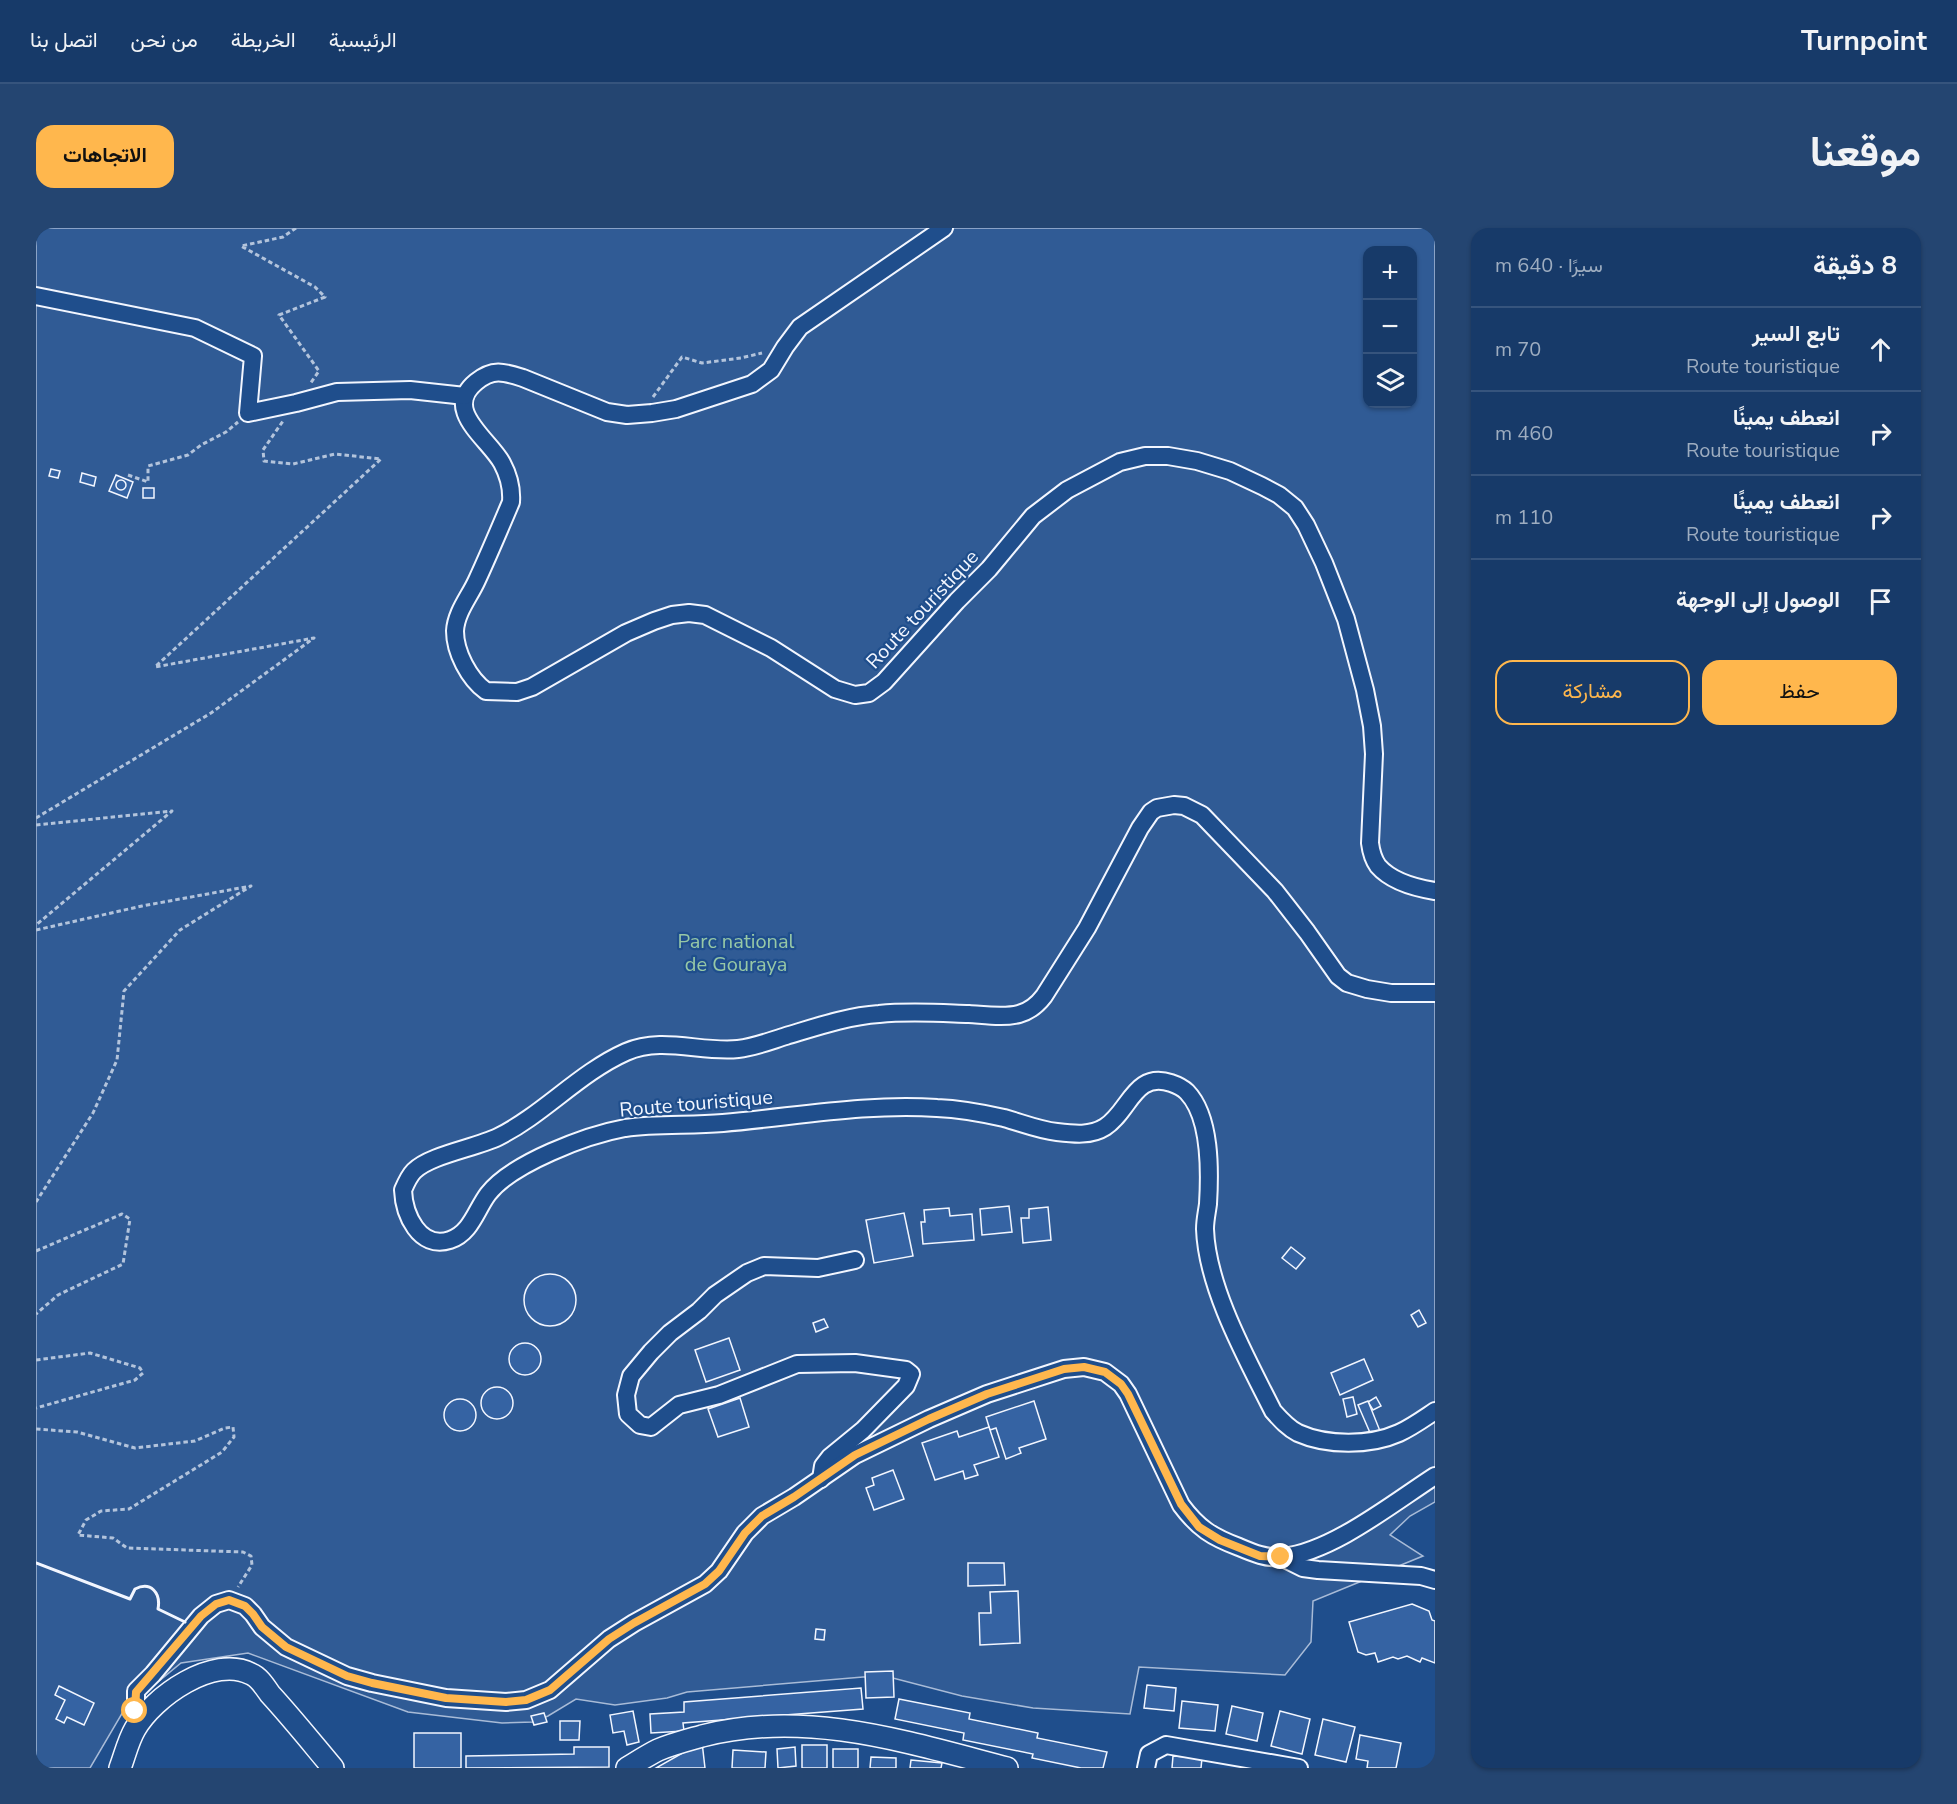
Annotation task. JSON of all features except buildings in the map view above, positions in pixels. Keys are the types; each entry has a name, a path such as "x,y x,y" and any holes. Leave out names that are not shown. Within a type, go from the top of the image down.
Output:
{"main road":[{"path":"120,1768 136,1728 156,1703 194,1677 217,1669 240,1669 254,1674 333,1768"},
{"path":"627,1768 659,1750 717,1732 812,1726 880,1735 1007,1768"}],"street":[{"path":"36,296 195,328 253,356 248,413 337,392 410,390 465,396 470,387 486,374 497,372 524,378 608,412 627,415 676,409 752,384 771,370 800,327 944,228"},
{"name":"Route touristique","path":"465,396 465,413 468,421 501,461 509,477 512,492 511,502 476,582 459,613 455,629 456,644 472,677 486,691 496,693 517,692 532,687 626,633 672,615 689,613 705,615 771,648 835,689 855,695 869,693 884,682 957,601 990,569 1033,516 1067,490 1095,473 1136,458 1168,456 1197,461 1230,471 1262,486 1279,495 1295,508 1306,525 1346,619 1372,726 1374,754 1370,843 1372,856 1378,866 1388,875 1422,889 1435,891"},
{"name":"Route touristique","path":"1435,993 1392,993 1347,983 1338,976 1308,932 1275,891 1202,815 1184,806 1165,805 1151,812 1140,828 1087,928 1044,996 1038,1004 1028,1010 1003,1016 920,1012 870,1014 739,1049 719,1050 670,1045 647,1046 630,1050 604,1062 524,1122 504,1134 423,1164 414,1171 403,1190 407,1214 418,1232 431,1241 446,1241 462,1233 489,1193 508,1176 530,1162 591,1137 624,1129 659,1125 723,1123 858,1110 935,1107 966,1110 1053,1132 1087,1134 1105,1127 1144,1084 1161,1080 1186,1090 1204,1124 1208,1159 1208,1204 1205,1225 1208,1257 1228,1317 1254,1374 1274,1411 1284,1424 1317,1440 1362,1442 1397,1434 1435,1411"},
{"path":"821,1479 823,1466 830,1457 863,1430 906,1386 911,1374 906,1370 855,1363 797,1364 719,1395 679,1405 651,1427 640,1425 628,1414 626,1395 631,1376 651,1352 715,1295 747,1273 764,1266 818,1268 855,1260"},
{"path":"136,1728 136,1692 201,1616 216,1604 229,1600 245,1606 262,1627 286,1647 347,1676 446,1698 506,1702 526,1700 550,1690 609,1639 705,1584 719,1571 745,1533 762,1516 855,1455 987,1394 1064,1369 1084,1367 1105,1372 1121,1384 1181,1504 1199,1527 1220,1540 1260,1556 1281,1557 1317,1549 1370,1519 1435,1476"},
{"path":"1281,1557 1303,1568 1421,1576 1435,1580"},
{"path":"1146,1768 1149,1754 1166,1745 1299,1768"}],"path":[{"path":"36,818 211,713 314,638 155,667 381,459 335,454 293,464 264,461 263,450 319,371 279,315 325,297 315,287 241,246 283,237 296,228"},
{"path":"652,413 647,406 682,357 702,363 741,358 785,347"},
{"path":"128,475 148,482 148,466 188,455 201,445 226,432 248,413"},
{"path":"36,825 172,811 36,925"},
{"path":"36,930 142,906 251,886 180,930 124,991 117,1060 93,1113 36,1202"},
{"path":"36,1251 122,1214 130,1219 123,1264 58,1295 36,1314"},
{"path":"36,1360 90,1353 140,1368 143,1373 135,1380 36,1408"},
{"path":"36,1429 77,1432 135,1448 195,1441 225,1428 233,1427 234,1437 222,1452 129,1509 101,1511 86,1520 78,1534 113,1538 127,1548 243,1552 250,1556 252,1565 229,1600"}],"shaded area":[{"name":"Parc national de Gouraya","path":"36,228 1435,228 1435,1502 1410,1516 1390,1535 1423,1556 1313,1601 1311,1642 1285,1675 1139,1667 1130,1714 1033,1708 962,1696 889,1677 863,1677 687,1692 667,1698 615,1705 576,1699 533,1722 502,1723 408,1712 248,1653 181,1663 124,1710 90,1768 36,1768"}],"wall":[{"path":"36,1563 130,1599 135,1589 146,1586 154,1590 158,1598 158,1609 185,1622"}],"route":[{"path":"135,1711 136,1692 201,1616 216,1604 229,1600 245,1606 262,1627 286,1647 347,1676 446,1698 506,1702 526,1700 550,1690 609,1639 705,1584 719,1571 745,1533 762,1516 855,1455 987,1394 1064,1369 1084,1367 1105,1372 1121,1384 1181,1504 1199,1527 1220,1540 1260,1556 1281,1557"}]}
